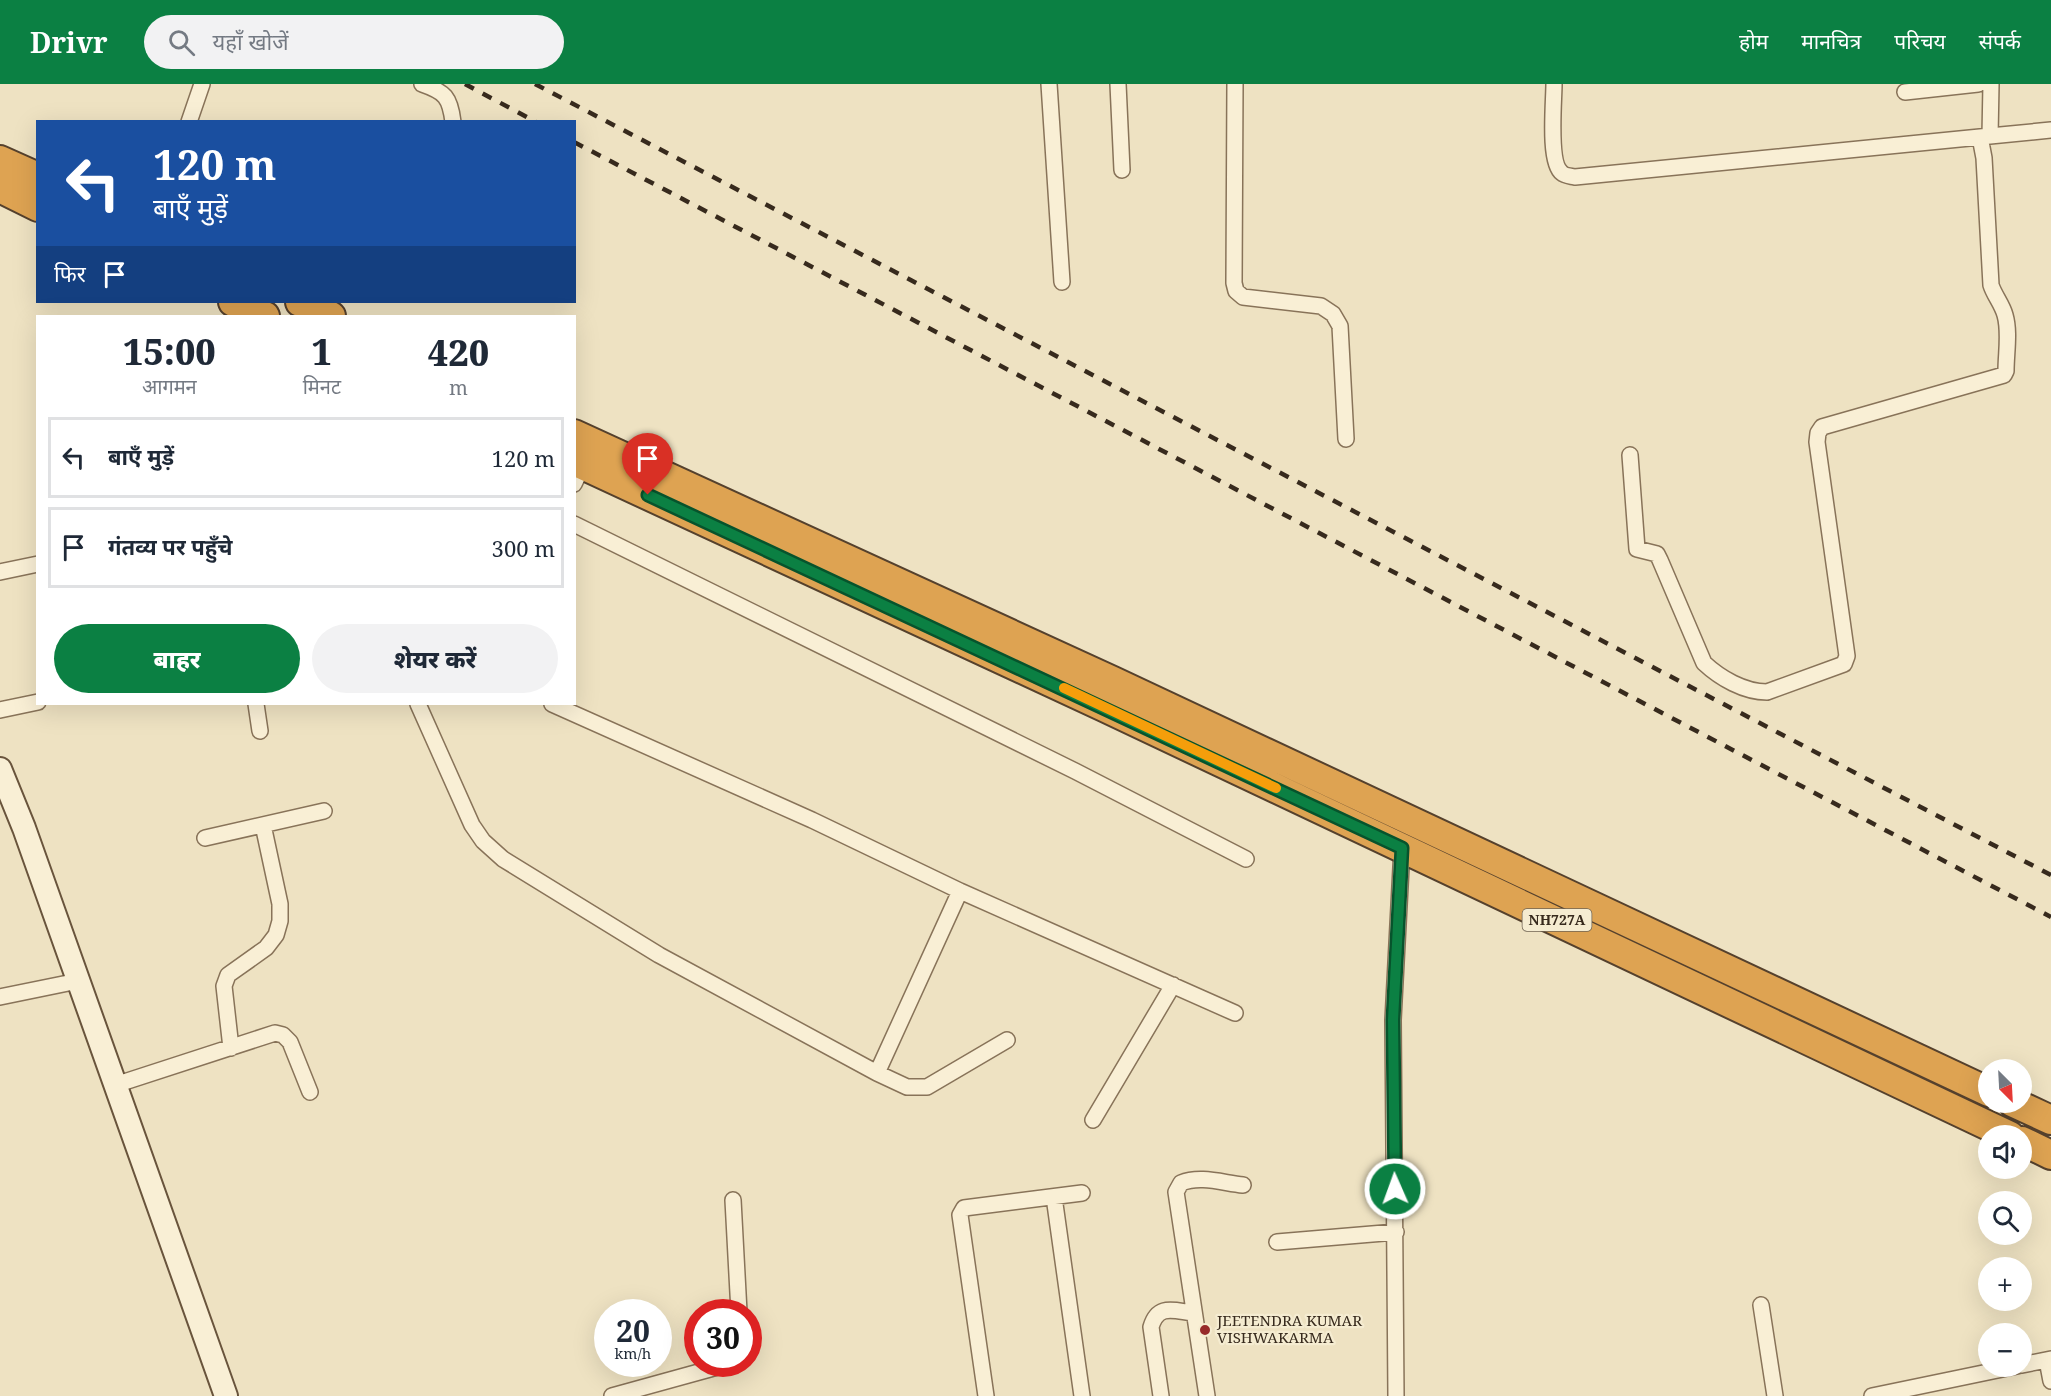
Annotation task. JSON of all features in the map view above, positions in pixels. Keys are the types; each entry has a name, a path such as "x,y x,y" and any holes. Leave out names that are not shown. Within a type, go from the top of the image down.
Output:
{"highway":[{"path":"0,160 36,176"},
{"path":"0,188 36,206"},
{"path":"235,303 263,315"},
{"path":"302,303 330,315"},
{"name":"NH727A","path":"576,435 1123,686 1978,1087"},
{"name":"NH727A","path":"577,470 1402,848 1987,1125"},
{"path":"2032,1111 2051,1120"},
{"path":"2032,1146 2051,1155"}],"main road":[{"path":"0,768 24,828 226,1396"}],"street":[{"path":"190,120 202,84"},
{"path":"422,84 437,89 447,97 453,120"},
{"path":"1049,84 1062,282"},
{"path":"1118,84 1122,170"},
{"path":"1235,84 1234,283 1236,291 1243,297 1321,306 1333,314 1340,326 1346,439"},
{"path":"1554,84 1554,156 1562,174 1575,177 2051,130"},
{"path":"1905,92 1978,84"},
{"path":"1630,455 1637,549 1657,554 1704,663 1712,671 1746,689 1767,692 1844,664 1847,656 1817,442 1818,433 1822,427 2004,375 2006,371 2005,313 1991,285 1984,158 1991,84"},
{"path":"576,525 1075,771 1246,859"},
{"path":"0,572 36,564"},
{"path":"0,710 36,702"},
{"path":"256,705 260,731"},
{"path":"418,705 472,825 483,841 503,859 659,955 907,1087 927,1087 1007,1040"},
{"path":"554,705 812,820 960,891 1235,1013"},
{"path":"205,838 324,810"},
{"path":"231,1048 224,986 228,975 266,948 276,935 280,921 280,904 263,825"},
{"path":"1396,1396 1396,1232 1392,1102 1393,1020 1402,848"},
{"path":"877,1073 960,891"},
{"path":"0,997 78,981"},
{"path":"1093,1120 1173,985"},
{"path":"115,1085 275,1034 283,1035 290,1042 310,1092"},
{"path":"1207,1396 1176,1192 1181,1183 1189,1180 1199,1179 1244,1185"},
{"path":"986,1396 961,1210 1082,1193"},
{"path":"1054,1197 1082,1396"},
{"path":"733,1200 738,1299"},
{"path":"1277,1242 1396,1232"},
{"path":"1761,1305 1775,1396"},
{"path":"1161,1396 1151,1327 1155,1316 1160,1312 1171,1310 1194,1313"},
{"path":"2032,1363 2049,1360 2051,1381"},
{"path":"1872,1396 1901,1393 1978,1375"},
{"path":"612,1396 684,1376"}],"railway":[{"path":"465,84 532,120"},
{"path":"535,84 2051,875"},
{"path":"576,143 2051,917"}],"slow traffic":[{"path":"1064,688 1276,788"}],"place":[{"name":"JEETENDRA KUMAR VISHWAKARMA","path":"1205,1330"}],"route":[{"path":"648,495 1402,848 1393,1020 1392,1102 1395,1189"}]}
